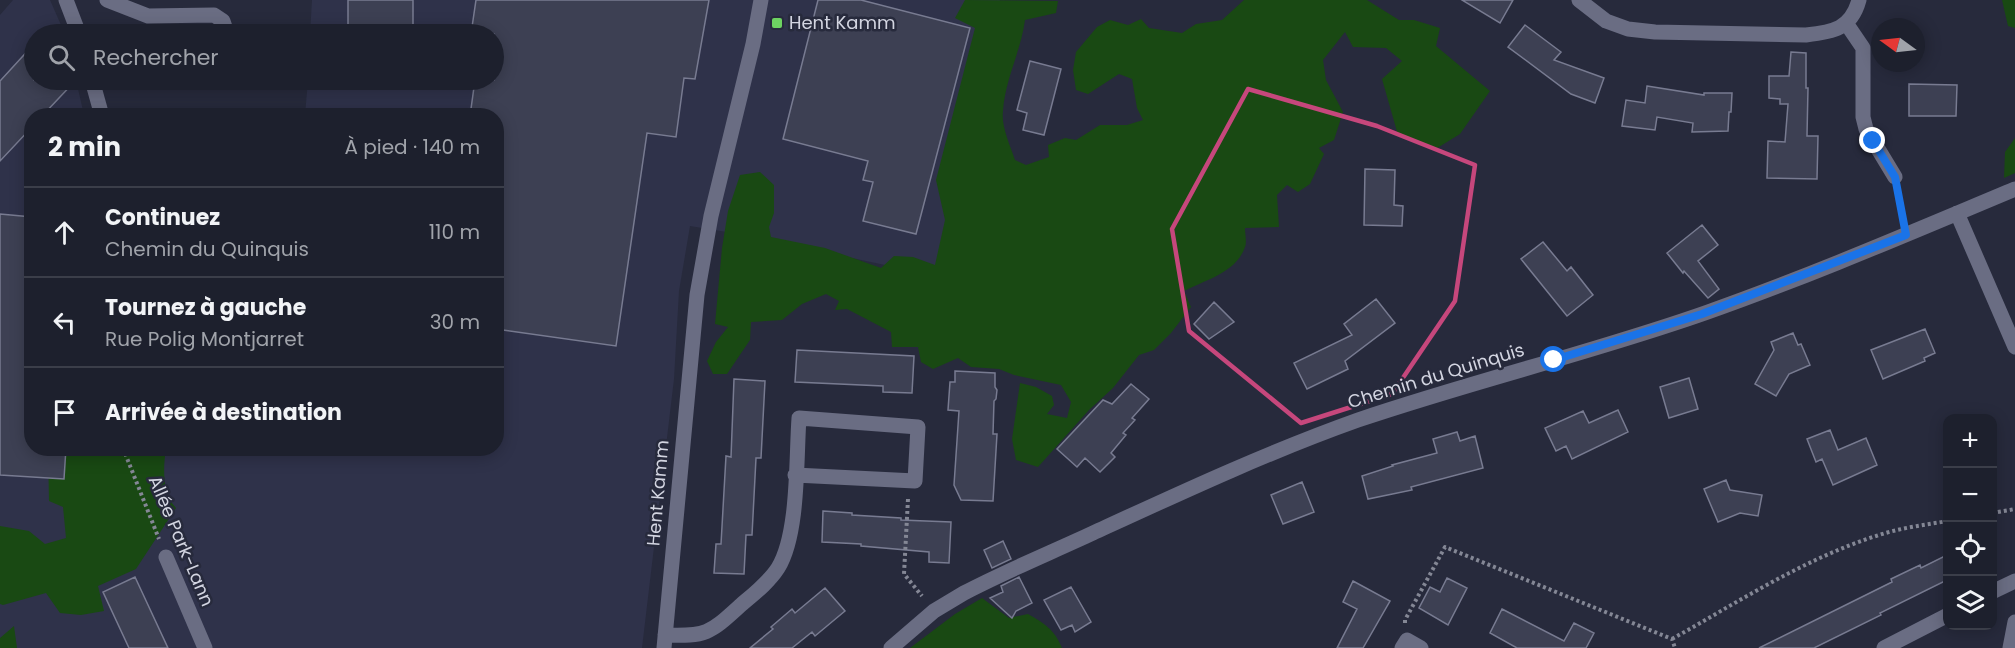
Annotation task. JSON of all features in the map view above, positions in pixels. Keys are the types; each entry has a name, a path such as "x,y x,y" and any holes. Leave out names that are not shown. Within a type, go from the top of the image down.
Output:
{"street":[{"path":"66,0 75,24"},
{"path":"107,0 148,16 214,15 224,24"},
{"name":"Hent Kamm","path":"664,641 697,295 711,216 758,24 761,0"},
{"name":"Hent Kamm","path":"758,24 769,0"},
{"path":"1579,0 1606,21 1628,29 1648,32 1806,35 1830,32 1846,23 1853,15 1858,0"},
{"path":"1846,23 1863,48 1863,117 1866,129 1895,177"},
{"path":"95,90 100,108"},
{"name":"Chemin du Quinquis","path":"891,648 934,611 994,577 1159,501 1341,427 1433,395 1609,344 1702,314 1906,235 2015,189"},
{"path":"1957,213 2015,347"},
{"path":"664,641 712,630 771,577 784,556 788,545 799,418 918,427 915,481 795,475"},
{"name":"Allée Park-Lann","path":"166,557 205,648"},
{"path":"1997,590 2015,581"},
{"path":"1884,648 1943,617"},
{"path":"2010,648 2015,622"},
{"path":"1404,644 1421,648"}],"path":[{"path":"1895,177 1906,235"},
{"name":"Allée Park-Lann","path":"126,456 166,557"},
{"path":"909,480 904,574 934,611"},
{"path":"1997,512 2015,509"},
{"path":"1672,639 1781,579 1850,545 1905,528 1943,522"},
{"path":"1404,644 1405,620 1445,547 1672,639 1675,648"}],"highlighted area":[{"path":"1248,89 1377,126 1475,165 1455,301 1392,394 1301,423 1189,331 1172,229"}],"shaded area":[{"path":"13,0 50,0 61,24 24,24 24,90 78,90 82,108 24,108 24,456 504,456 504,108 306,108 307,90 504,90 504,24 311,24 312,0 1000,0 947,278 690,226 679,291 674,379 642,648 0,648 0,15"}],"green space":[{"path":"965,0 1058,1 1056,13 1025,20 1004,99 1003,123 1006,136 1015,160 1026,165 1049,157 1048,145 1065,138 1076,140 1100,125 1127,125 1143,120 1137,108 1132,79 1119,74 1088,94 1076,90 1073,70 1076,52 1097,27 1110,20 1128,25 1141,19 1149,28 1182,33 1196,24 1222,20 1244,0 1367,0 1399,20 1414,20 1440,28 1436,46 1490,91 1460,134 1434,150 1398,135 1382,79 1402,61 1386,48 1353,47 1345,32 1323,60 1326,80 1343,112 1334,140 1319,148 1324,154 1310,184 1298,192 1287,185 1277,195 1279,227 1245,228 1245,247 1235,263 1219,275 1184,291 1191,307 1171,333 1154,350 1139,355 1113,388 1089,410 1038,467 1016,460 1012,439 1020,383 1036,387 1052,396 1054,405 1047,414 1067,418 1071,402 1061,385 1014,375 999,369 971,367 958,358 933,369 921,362 918,347 892,347 891,332 847,309 835,310 839,301 826,294 802,304 782,320 751,322 750,340 727,374 713,374 707,361 716,342 728,327 715,324 728,211 740,175 760,172 774,185 774,213 769,227 771,237 825,248 881,268 894,256 913,257 935,265 945,220 936,180 975,28 955,18"},
{"path":"2002,0 2015,0 2015,28 2008,26"},
{"path":"2015,138 2015,173 2004,178 2005,152"},
{"path":"48,456 165,456 166,488 176,508 136,569 98,586 104,611 81,615 60,613 46,593 0,604 0,526 29,531 45,544 66,538 63,507 49,501"},
{"path":"982,598 1009,618 1028,614 1052,632 1062,648 910,648 955,614"},
{"path":"14,626 17,648 0,648 0,638"}],"building":[{"path":"348,0 413,0 413,24 348,24"},
{"path":"476,0 709,0 695,79 684,78 676,137 647,133 616,346 504,330 504,108 471,108 474,90 504,90 504,24 472,24"},
{"path":"818,0 861,0 970,28 916,234 863,221 873,182 863,180 868,161 783,139"},
{"path":"1462,0 1513,0 1500,23"},
{"path":"1525,25 1561,52 1554,60 1604,78 1595,103 1571,94 1508,47"},
{"path":"1791,52 1806,53 1807,136 1818,136 1817,179 1767,178 1768,141 1785,142 1788,104 1780,104 1780,99 1769,98 1769,76 1789,76"},
{"path":"24,55 24,90 67,90 50,108 24,108 24,136 0,161 0,81"},
{"path":"1030,61 1061,69 1044,135 1023,130 1027,113 1017,110"},
{"path":"1909,84 1957,85 1956,116 1909,116"},
{"path":"1647,86 1704,95 1704,93 1732,93 1728,131 1692,132 1693,123 1657,117 1655,130 1622,126 1626,100 1645,103"},
{"path":"1365,169 1395,170 1394,205 1403,206 1402,226 1364,225"},
{"path":"0,214 24,216 24,456 65,456 64,479 0,475"},
{"path":"1702,225 1718,245 1698,261 1719,289 1708,298 1667,253"},
{"path":"1543,242 1567,271 1571,267 1593,295 1567,316 1521,259"},
{"path":"1376,299 1395,323 1345,361 1348,369 1307,389 1294,363 1352,335 1344,324"},
{"path":"1214,302 1234,322 1209,339 1194,324"},
{"path":"1925,329 1935,353 1924,358 1925,361 1883,379 1871,350"},
{"path":"1793,333 1798,345 1801,344 1810,365 1789,374 1776,396 1755,384 1774,350 1771,342"},
{"path":"797,350 914,356 912,393 883,392 883,386 795,382"},
{"path":"955,371 995,373 997,390 994,401 993,434 997,434 993,501 961,500 954,485 959,411 948,410 950,382 955,382"},
{"path":"1689,378 1698,409 1669,418 1660,387"},
{"path":"734,379 765,381 761,458 756,458 752,535 746,535 744,574 714,573 716,544 721,544 726,456 731,457"},
{"path":"1131,384 1149,399 1132,418 1135,420 1123,433 1126,435 1111,453 1115,457 1100,472 1085,458 1077,467 1057,449 1103,400 1112,404"},
{"path":"1618,410 1628,432 1572,459 1566,446 1556,451 1545,428 1583,411 1589,423"},
{"path":"1830,430 1838,450 1866,438 1877,465 1833,485 1822,459 1816,462 1807,439"},
{"path":"1457,432 1460,441 1475,436 1483,468 1411,487 1412,490 1368,499 1362,476 1437,453 1433,439"},
{"path":"1726,480 1730,490 1762,495 1758,516 1740,513 1718,522 1704,489"},
{"path":"1302,482 1314,512 1283,524 1271,495"},
{"path":"823,511 901,518 901,520 951,522 949,563 929,562 929,552 822,542"},
{"path":"1003,541 1011,559 992,568 984,550"},
{"path":"1943,557 1943,582 1814,648 1759,648 1892,582 1891,579 1920,565 1921,568"},
{"path":"135,577 168,648 129,648 103,592"},
{"path":"1019,577 1032,603 1016,611 1012,618 990,598 1003,592 1001,586"},
{"path":"1447,578 1467,588 1448,625 1419,608 1430,587 1440,592"},
{"path":"1353,581 1390,601 1363,648 1337,648 1357,609 1343,602"},
{"path":"1071,587 1091,622 1075,632 1072,625 1061,630 1044,600"},
{"path":"825,588 845,611 815,636 812,632 792,648 750,648 792,609 795,613"},
{"path":"1502,609 1564,641 1574,623 1594,633 1586,648 1517,648 1490,633"}],"place":[{"name":"Hent Kamm","path":"777,23"}],"route":[{"path":"1554,360 1702,314 1906,235 1895,177 1873,141"}]}
